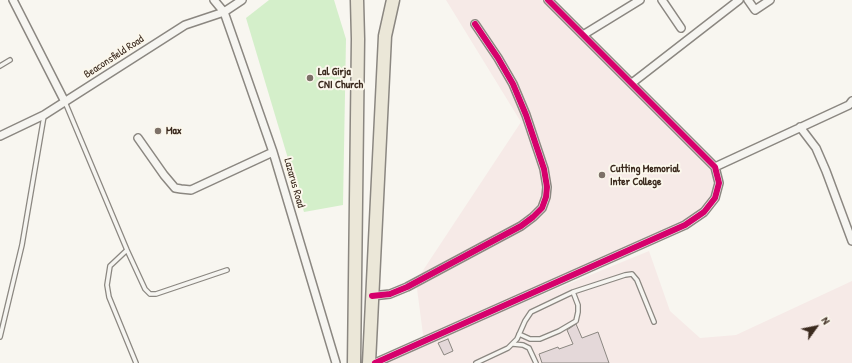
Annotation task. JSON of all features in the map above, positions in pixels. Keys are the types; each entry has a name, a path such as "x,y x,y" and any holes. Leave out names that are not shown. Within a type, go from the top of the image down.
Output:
{"main road":[{"path":"354,357 358,47 357,0"},
{"path":"369,363 385,36 393,0"}],"street":[{"path":"13,0 65,102"},
{"path":"214,0 224,12"},
{"name":"Beaconsfield Road","path":"0,136 44,115 185,25 224,12 242,0"},
{"path":"375,363 685,225 704,212 715,198 719,183 715,166 548,0"},
{"path":"584,35 640,0"},
{"path":"662,0 681,28"},
{"path":"632,83 739,0"},
{"path":"748,0 755,10 770,0"},
{"name":"Lazarus Road","path":"224,12 273,152 336,363"},
{"path":"372,296 390,294 407,287 521,226 542,208 546,197 547,187 544,169 526,115 513,84 498,58 475,24"},
{"path":"715,166 800,127 851,106"},
{"path":"800,127 816,148 852,241"},
{"path":"138,138 164,175 175,188 181,189 191,190 273,152"}],"lane":[{"path":"0,66 10,60"},
{"path":"65,102 145,289 150,294 156,294 227,270"},
{"path":"0,337 22,245 44,115"},
{"path":"128,250 110,266 107,285 109,297 136,363"},
{"path":"476,363 502,352 513,344 531,312 573,292 625,275 632,274 637,280 654,322"},
{"path":"519,334 530,339 540,339 559,331 576,320 578,312 573,292"},
{"path":"513,344 523,345 528,348 536,363"}],"shaded area":[{"name":"Cutting Memorial Inter College","path":"446,0 548,0 715,167 719,183 715,198 685,225 424,342 416,281 521,122"},
{"path":"649,251 670,311 700,338 736,335 852,281 852,363 375,363"}],"green space":[{"path":"269,0 334,0 346,39 343,205 304,212 246,18"}],"building":[{"path":"576,324 582,338 598,332 609,363 542,363 539,354 558,347 559,349 573,344 567,330"},
{"path":"448,339 453,351 444,355 438,343"}],"cycle path":[{"path":"375,363 685,225 704,212 715,198 719,183 715,167 548,0"},
{"path":"372,296 390,294 407,287 521,226 542,208 546,197 547,187 544,169 526,115 513,84 498,58 475,24"}],"place":[{"name":"Lal Girja CNI Church","path":"310,78"},
{"name":"Max","path":"158,131"},
{"name":"Cutting Memorial Inter College","path":"602,175"}]}
